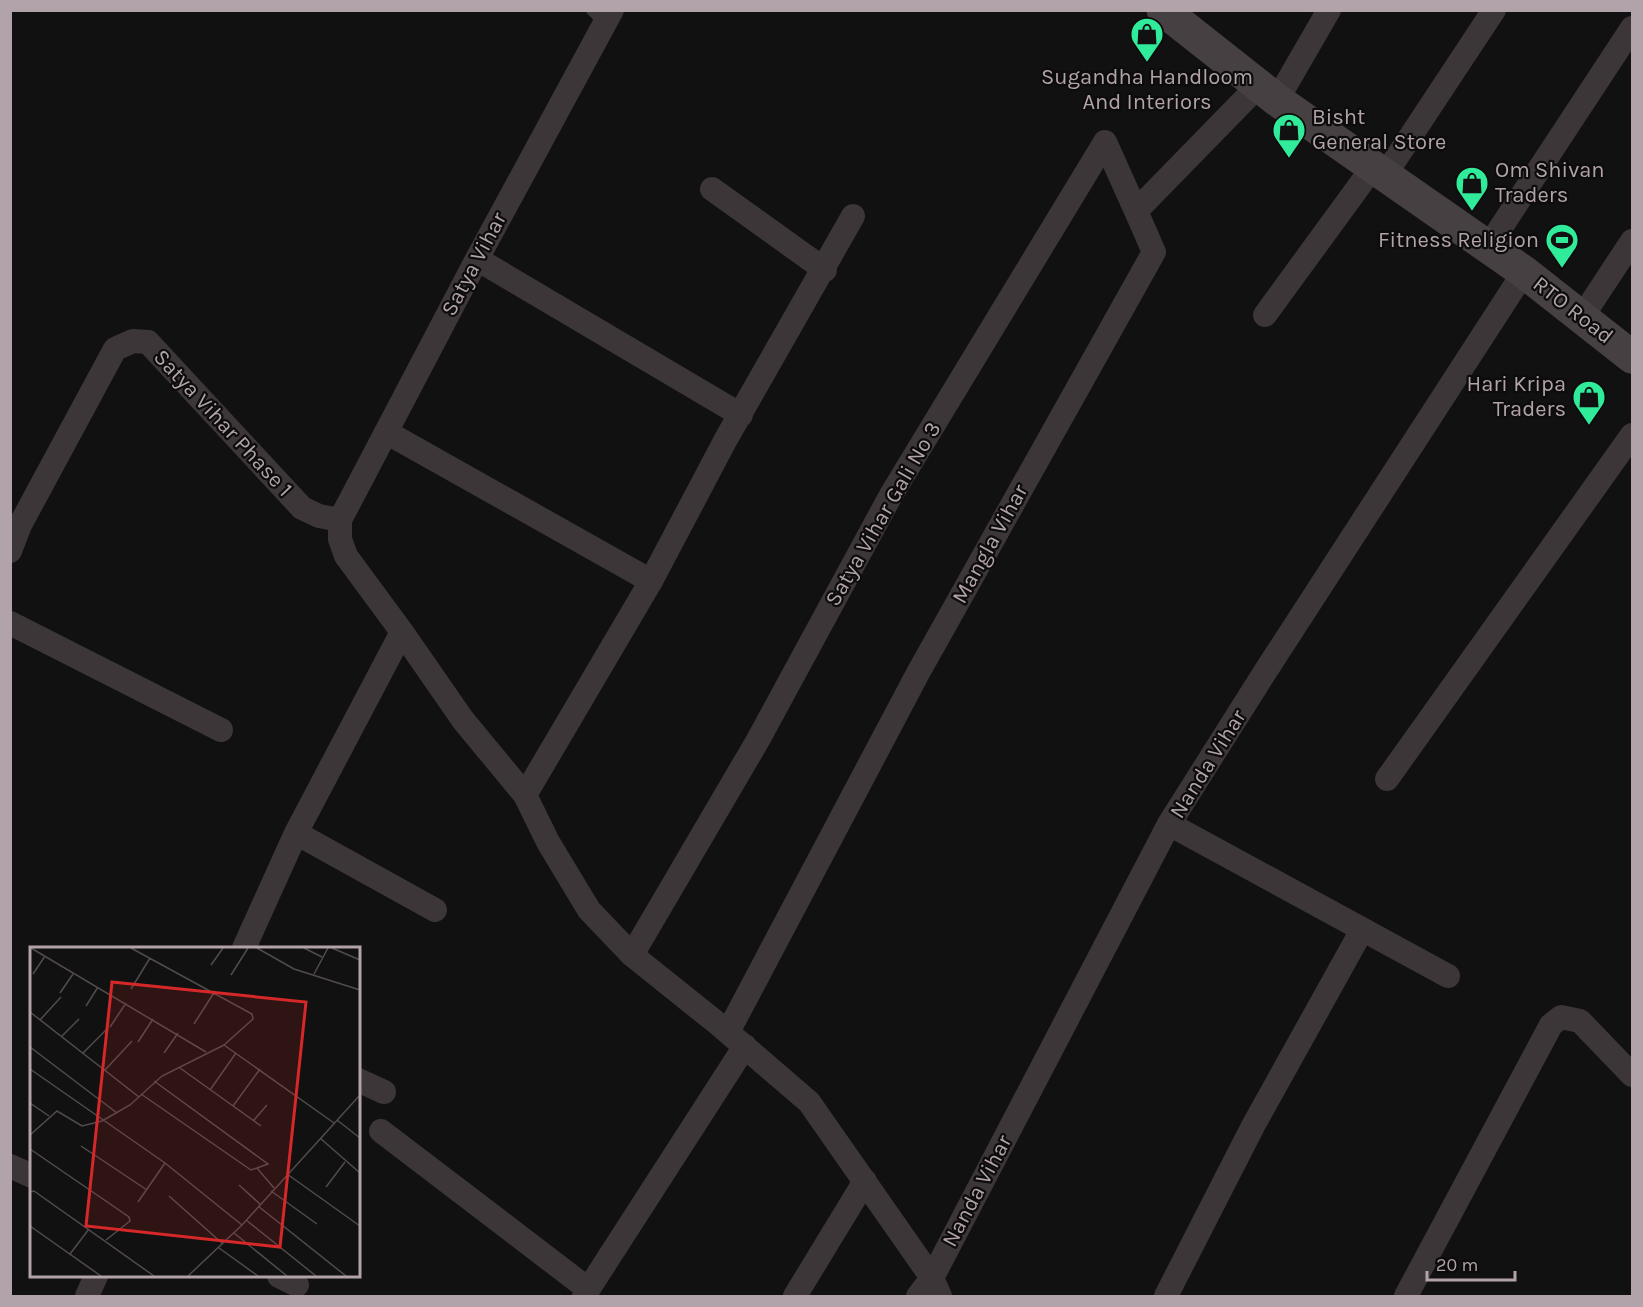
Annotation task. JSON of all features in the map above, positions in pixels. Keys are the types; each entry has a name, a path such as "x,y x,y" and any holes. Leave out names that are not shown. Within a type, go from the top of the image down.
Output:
{"street":[{"name":"RTO Road","path":"1163,10 1268,93 1524,272 1632,357"},
{"path":"1136,211 1268,93 1329,10"},
{"path":"1265,315 1379,171 1494,10"},
{"name":"Satya Vihar","path":"340,520 603,14"},
{"path":"1488,247 1632,28"},
{"name":"Satya Vihar Gali No 3","path":"632,955 758,740 891,495 1105,142 1136,211"},
{"path":"712,189 825,270"},
{"name":"Mangla Vihar","path":"736,1039 918,673 1154,252 1136,211"},
{"path":"525,795 651,581 726,439 854,216"},
{"path":"1582,317 1632,241"},
{"path":"477,259 741,415"},
{"name":"Nanda Vihar","path":"930,1290 1169,824 1524,272"},
{"name":"Satya Vihar Phase 1","path":"10,551 20,525 115,349 133,340 148,342 302,508 319,516 340,520"},
{"path":"386,432 651,581"},
{"path":"1387,779 1632,435"},
{"path":"340,520 340,539 346,556 463,720 525,795 548,842 589,910 632,955 736,1039 809,1102 865,1181 930,1290"},
{"path":"10,623 221,730"},
{"path":"244,947 296,833 402,632"},
{"path":"1169,824 1448,976"},
{"path":"296,833 435,910"},
{"path":"1166,1296 1253,1126 1362,930"},
{"path":"1407,1296 1551,1025 1561,1017 1580,1021 1632,1075"},
{"path":"381,1131 586,1293 736,1039"},
{"path":"360,1081 384,1092"},
{"path":"10,1166 30,1175"},
{"path":"795,1296 865,1181"},
{"path":"87,1296 95,1277"}],"place":[{"name":"Sugandha Handloom And Interiors","path":"1147,63"},
{"name":"Bisht General Store","path":"1289,159"},
{"name":"Om Shivan Traders","path":"1472,212"},
{"name":"Fitness Religion","path":"1562,269"},
{"name":"Hari Kripa Traders","path":"1589,426"}]}
